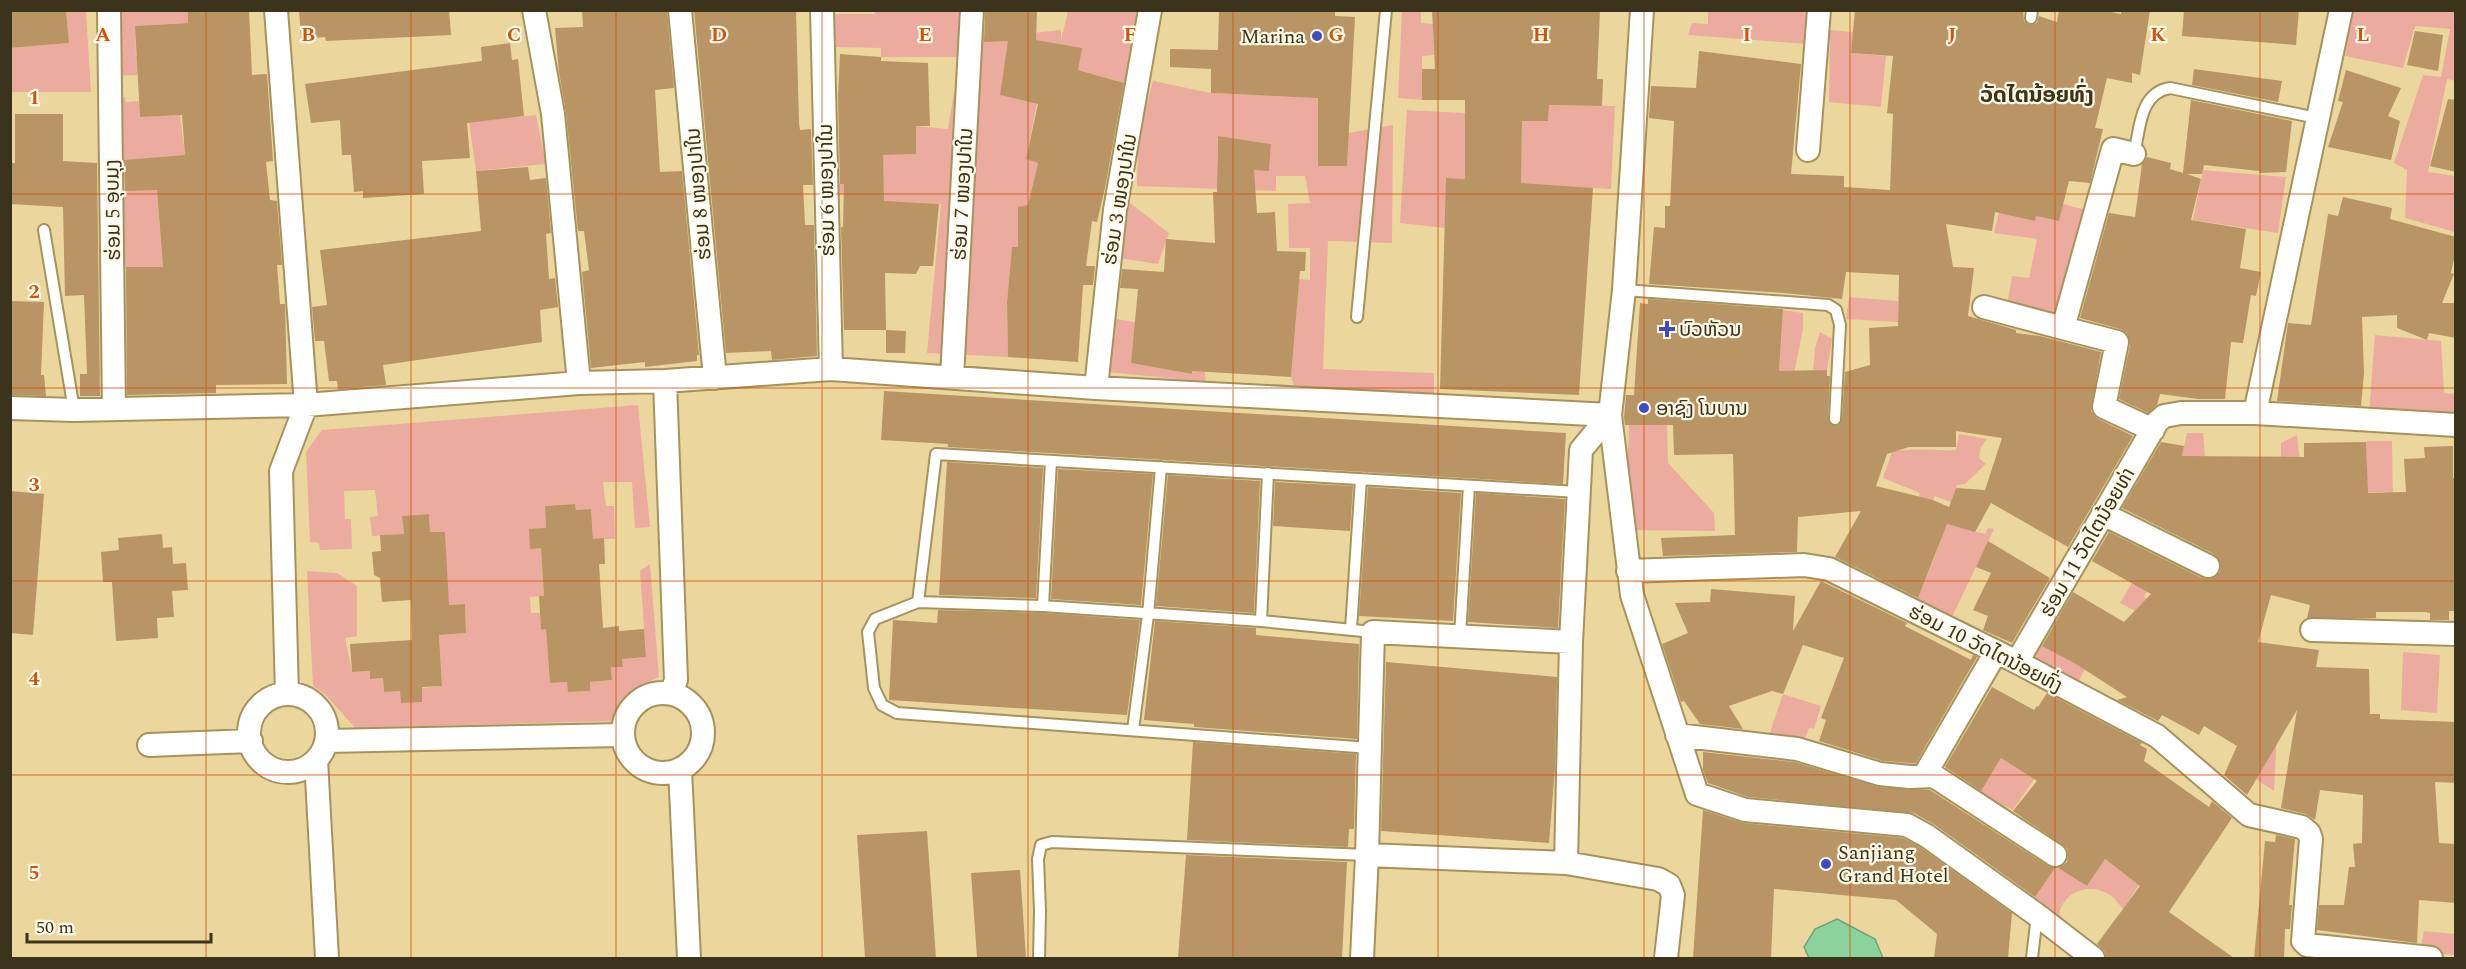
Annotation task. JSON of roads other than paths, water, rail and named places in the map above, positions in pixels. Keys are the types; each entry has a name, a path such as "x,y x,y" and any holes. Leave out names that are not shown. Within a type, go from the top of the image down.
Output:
{"street":[{"name":"ຮ່ອມ 5 ອຸບມຸງ","path":"109,10 114,409"},
{"path":"276,10 306,405 281,471 287,694"},
{"path":"534,10 554,114 579,383"},
{"name":"ຮ່ອມ 8 ໜອງປາໃນ","path":"680,10 716,378"},
{"name":"ຮ່ອມ 6 ໜອງປາໃນ","path":"822,10 831,369"},
{"name":"ຮ່ອມ 7 ໜອງປາໃນ","path":"952,377 972,10"},
{"name":"ຮ່ອມ 3 ໜອງປາໃນ","path":"1096,388 1114,210 1150,10"},
{"path":"1642,10 1624,290 1610,415 1632,595 1697,794 1745,810 1907,825 1927,836 2093,958"},
{"path":"1808,150 1819,10"},
{"path":"2255,413 2341,10"},
{"path":"2063,328 2113,149 2134,154"},
{"path":"1984,307 2117,342 2104,407 2155,426 2164,416 2181,413 2255,413 2456,425"},
{"path":"10,408 74,410 306,405 579,383 665,381 831,369 1096,388 1610,415"},
{"path":"665,381 676,680 671,694"},
{"path":"1566,863 1571,642 1581,450 1610,415"},
{"name":"ຮ່ອມ 11 ວັດໄຕນ້ອຍທ່າ","path":"2017,662 2155,426"},
{"path":"2103,514 2208,566"},
{"name":"ຮ່ອມ 10 ວັດໄຕນ້ອຍທົ່ງ","path":"1628,571 1817,566 1829,569 2017,662 2157,736 2249,815 2302,827 2309,833 2303,941 2307,945 2431,958"},
{"path":"1362,958 1370,748 1362,630 1571,642"},
{"path":"2312,630 2456,634"},
{"path":"1924,776 1996,652"},
{"path":"671,694 689,703 698,712 703,725 703,738 692,762 668,773 655,772 643,767 633,759 626,748 624,735 627,716 640,701 652,695 671,694"},
{"path":"327,958 321,750 326,723 321,711 300,695 274,696 264,703 250,723 251,741 259,758 269,766 281,771 293,771 306,767 321,750 624,735"},
{"path":"1677,735 1797,749 1880,774 1934,776 2055,855"},
{"path":"149,745 251,741"},
{"path":"680,769 689,958"},
{"path":"1367,855 1566,863 1658,879 1669,885 1673,895 1666,958"}],"lane":[{"path":"1357,317 1386,10"},
{"path":"2134,154 2145,104 2163,89 2170,88 2317,118"},
{"path":"44,230 74,410"},
{"path":"1624,290 1828,305 1836,310 1840,325 1835,420"},
{"path":"918,602 936,454 1578,492"},
{"path":"1043,606 1051,461"},
{"path":"1133,730 1148,615 1161,467"},
{"path":"1261,621 1268,473"},
{"path":"1360,479 1362,630 1043,606 918,602 875,619 868,632 874,688 882,705 897,713 1370,748"},
{"path":"1460,636 1469,486"},
{"path":"1039,958 1038,859 1041,846 1052,842 1367,855"},
{"path":"2032,958 2037,915"}],"place":[{"name":"Marina","path":"1317,36"},
{"name":"ບົວຫັວນ","path":"1667,329"},
{"name":"ອາຊົງ ໂນບານ","path":"1644,408"},
{"name":"Sanjiang Grand Hotel","path":"1826,864"}],"district":[{"name":"ວັດໄຕນ້ອຍທົ່ງ","path":"2037,94"}]}
